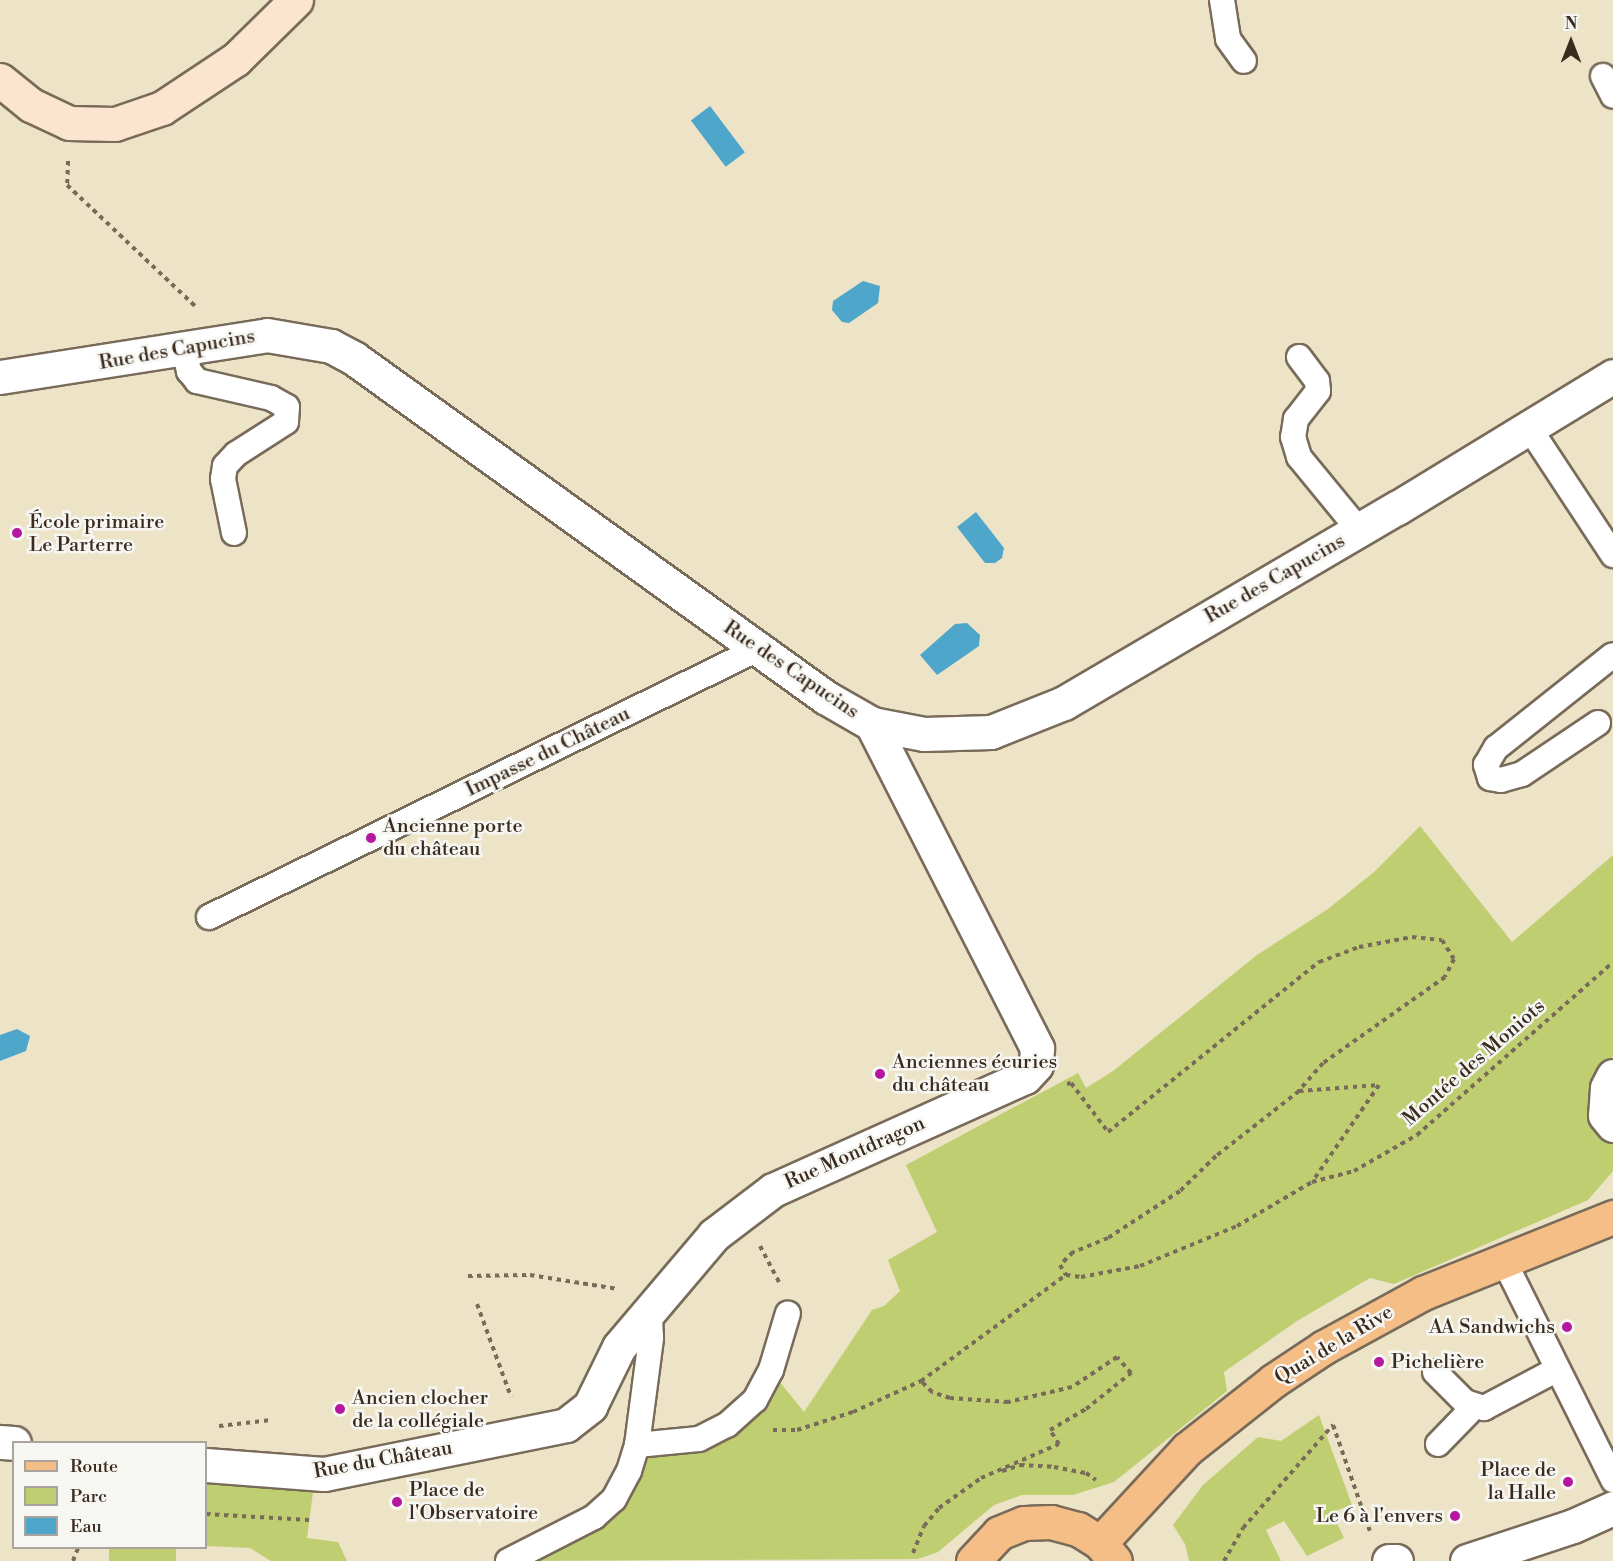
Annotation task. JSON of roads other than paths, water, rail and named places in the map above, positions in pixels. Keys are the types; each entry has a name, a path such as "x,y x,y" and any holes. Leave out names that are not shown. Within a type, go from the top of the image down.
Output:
{"main road":[{"path":"0,81 31,105 69,123 115,124 162,108 236,59 297,0"},
{"name":"Quai de la Rive","path":"1108,1552 1187,1449 1273,1381 1394,1308 1613,1216"},
{"path":"972,1561 999,1533 1024,1523 1051,1522 1078,1529 1108,1552"}],"street":[{"name":"Rue des Capucins","path":"0,377 267,335 332,346 355,359 825,697 872,724 924,734 991,732 1064,703 1530,429 1613,376"},
{"name":"Rue Montdragon","path":"652,1309 714,1235 773,1190 1025,1077 1036,1065 1037,1048 872,724"},
{"path":"1613,1076 1607,1088 1605,1115 1613,1125"},
{"name":"Rue du Château","path":"207,1465 324,1474 566,1425 590,1406 619,1347 652,1309"},
{"path":"1471,1561 1613,1508"},
{"path":"1380,1548 1396,1561"}],"lane":[{"path":"1222,0 1228,39 1244,61"},
{"path":"184,348 189,371 197,381 272,398 287,407 286,422 225,466 224,479 234,533"},
{"path":"1299,357 1317,381 1318,391 1296,419 1293,437 1299,457 1359,530"},
{"path":"1530,429 1613,555"},
{"name":"Impasse du Château","path":"209,917 758,649"},
{"path":"1598,723 1522,774 1501,780 1490,778 1486,765 1496,748 1613,655"},
{"path":"1504,1261 1556,1370 1613,1480"},
{"path":"508,1561 594,1517 614,1499 629,1471 637,1445 651,1338 652,1309"},
{"path":"637,1445 699,1439 727,1425 755,1400 771,1370 788,1313"},
{"path":"1438,1444 1474,1407 1492,1405 1556,1370"},
{"path":"1435,1372 1474,1407"}],"water":[{"path":"710,106 745,152 726,167 691,120"},
{"path":"863,281 880,286 878,303 849,323 842,322 832,310 833,301"},
{"path":"976,512 1004,548 1002,558 995,563 985,563 957,527"},
{"path":"967,623 980,635 979,646 937,675 920,655 955,624"},
{"path":"17,1029 30,1036 26,1051 0,1061 0,1035"}],"place":[{"name":"École primaire Le Parterre","path":"17,533"},
{"name":"Ancienne porte du château","path":"371,838"},
{"name":"Anciennes écuries du château","path":"880,1074"},
{"name":"AA Sandwichs","path":"1567,1327"},
{"name":"Pichelière","path":"1379,1362"},
{"name":"Ancien clocher de la collégiale","path":"340,1409"},
{"name":"Place de la Halle","path":"1568,1482"},
{"name":"Place de l'Observatoire","path":"397,1502"},
{"name":"Le 6 à l'envers","path":"1455,1516"}]}
